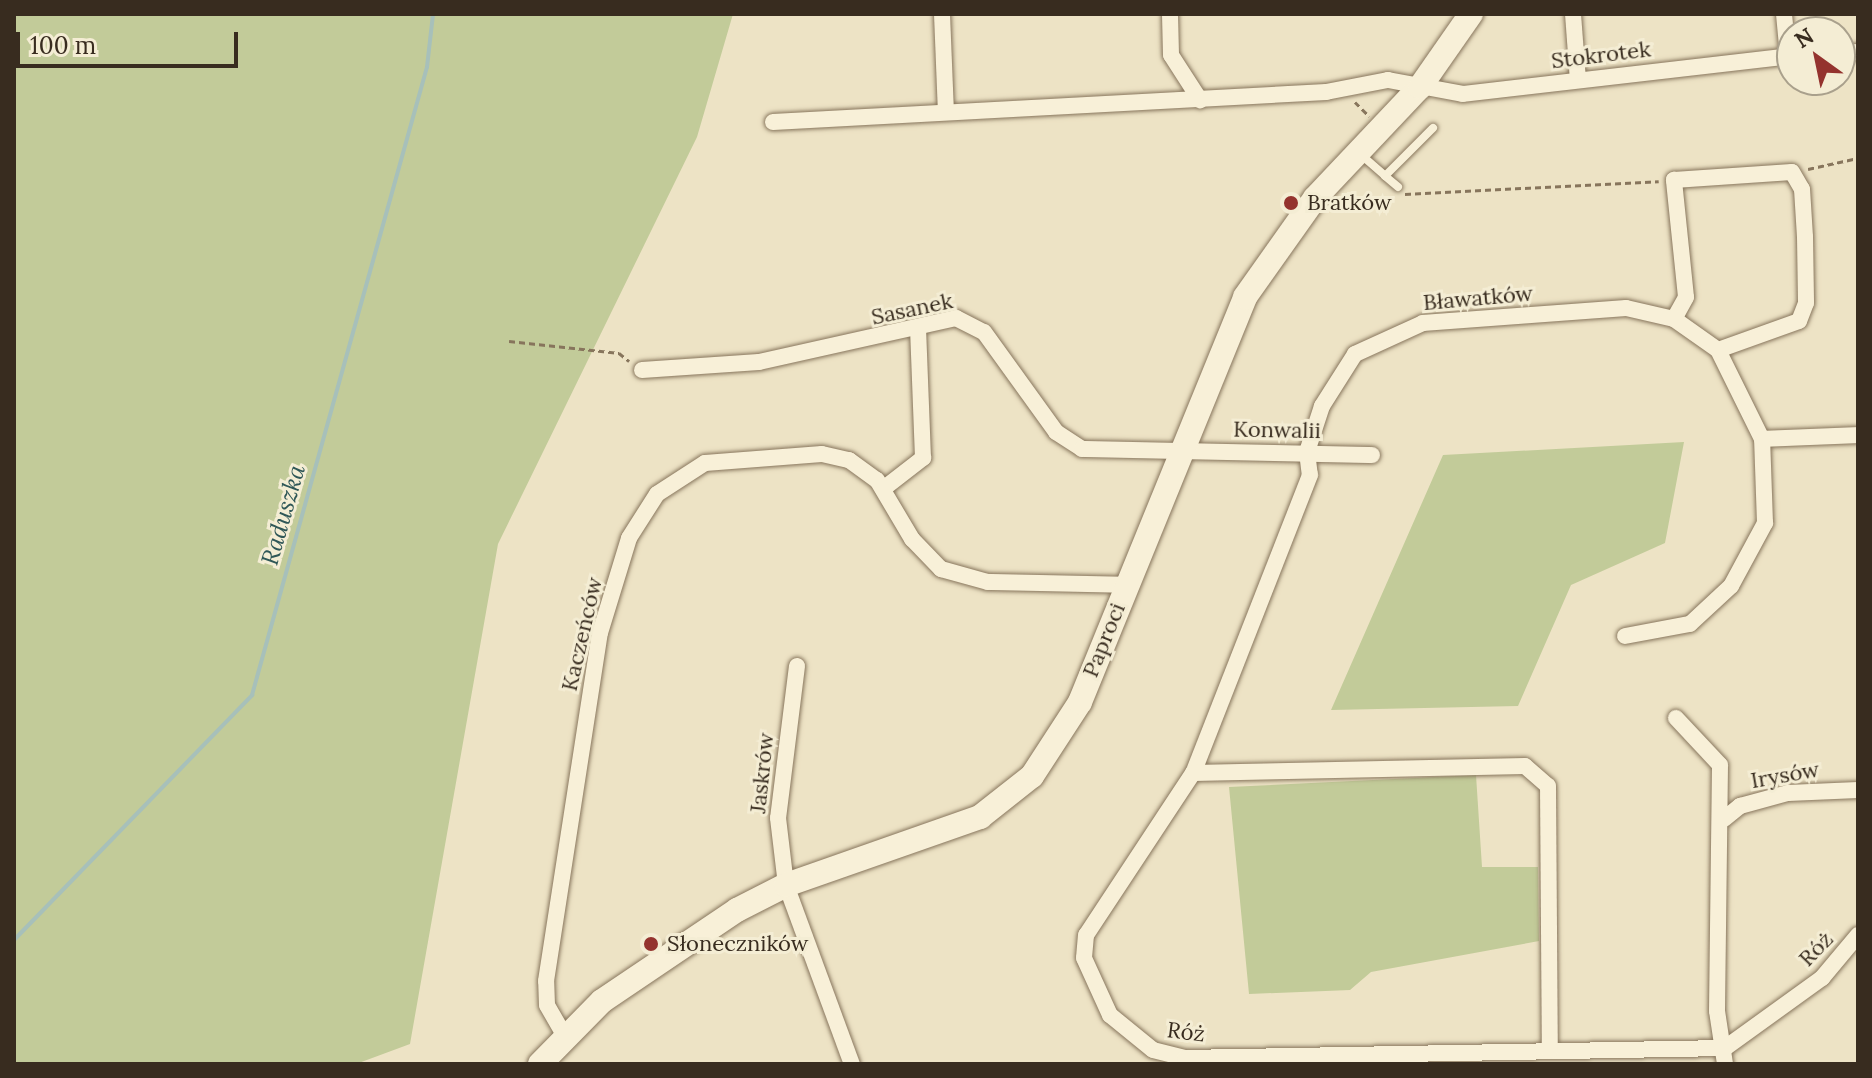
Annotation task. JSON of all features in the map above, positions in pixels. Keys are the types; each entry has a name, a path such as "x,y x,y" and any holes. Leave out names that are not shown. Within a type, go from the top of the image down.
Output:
{"street":[{"path":"942,14 946,112"},
{"path":"1170,14 1171,55 1200,100"},
{"name":"Paproci","path":"540,1064 563,1033 681,946 786,885 945,832 1007,799 1052,751 1080,702 1245,297 1274,250 1420,87 1471,14"},
{"path":"1573,14 1578,80"},
{"name":"Stokrotek","path":"1420,87 1463,94 1776,58"},
{"path":"773,122 1200,100 1388,80 1420,87"},
{"path":"1674,319 1686,297 1674,180 1792,172 1802,189 1805,237 1806,303 1799,321 1718,350"},
{"name":"Bławatków","path":"1307,452 1332,383 1355,354 1405,329 1626,308 1674,319 1718,350 1762,439 1765,523 1731,586 1690,624 1625,636"},
{"name":"Sasanek","path":"642,370 759,362 971,320 1056,432 1082,449 1181,450"},
{"path":"883,489 923,458 918,330"},
{"path":"1762,439 1858,435"},
{"name":"Konwalii","path":"1181,450 1372,455"},
{"name":"Róż","path":"1307,452 1310,475 1273,580 1193,773 1086,935 1094,990 1124,1030 1171,1056 1329,1061 1550,1051 1725,1056 1822,978 1858,935"},
{"name":"Kaczeńców","path":"563,1033 547,1005 546,981 600,633 642,514 684,473 767,454 849,460 883,489 926,556 962,578 1127,585"},
{"name":"Jaskrów","path":"786,885 778,818 797,666"},
{"path":"1676,718 1720,765 1724,819 1717,1011 1725,1056"},
{"path":"1193,773 1525,766 1548,786 1550,1051"},
{"name":"Irysów","path":"1724,819 1788,793 1858,790"},
{"path":"786,885 852,1064"}],"lane":[{"path":"1385,176 1433,128"},
{"path":"1358,153 1398,187"}],"path":[{"path":"1792,172 1858,158"},
{"path":"1398,187 1410,198 1674,180"},
{"path":"509,341 619,353 642,370"}],"green space":[{"path":"14,14 733,14 697,137 498,544 410,1044 356,1064 14,1064"},
{"path":"1684,442 1665,543 1571,585 1518,706 1331,710 1443,455"},
{"path":"1476,775 1482,867 1538,867 1539,941 1371,972 1350,990 1249,994 1229,787"}],"waterway":[{"name":"Raduszka","path":"14,940 252,695 427,67 433,14"}],"place":[{"name":"Bratków","path":"1291,203"},
{"name":"Słoneczników","path":"651,944"}]}
